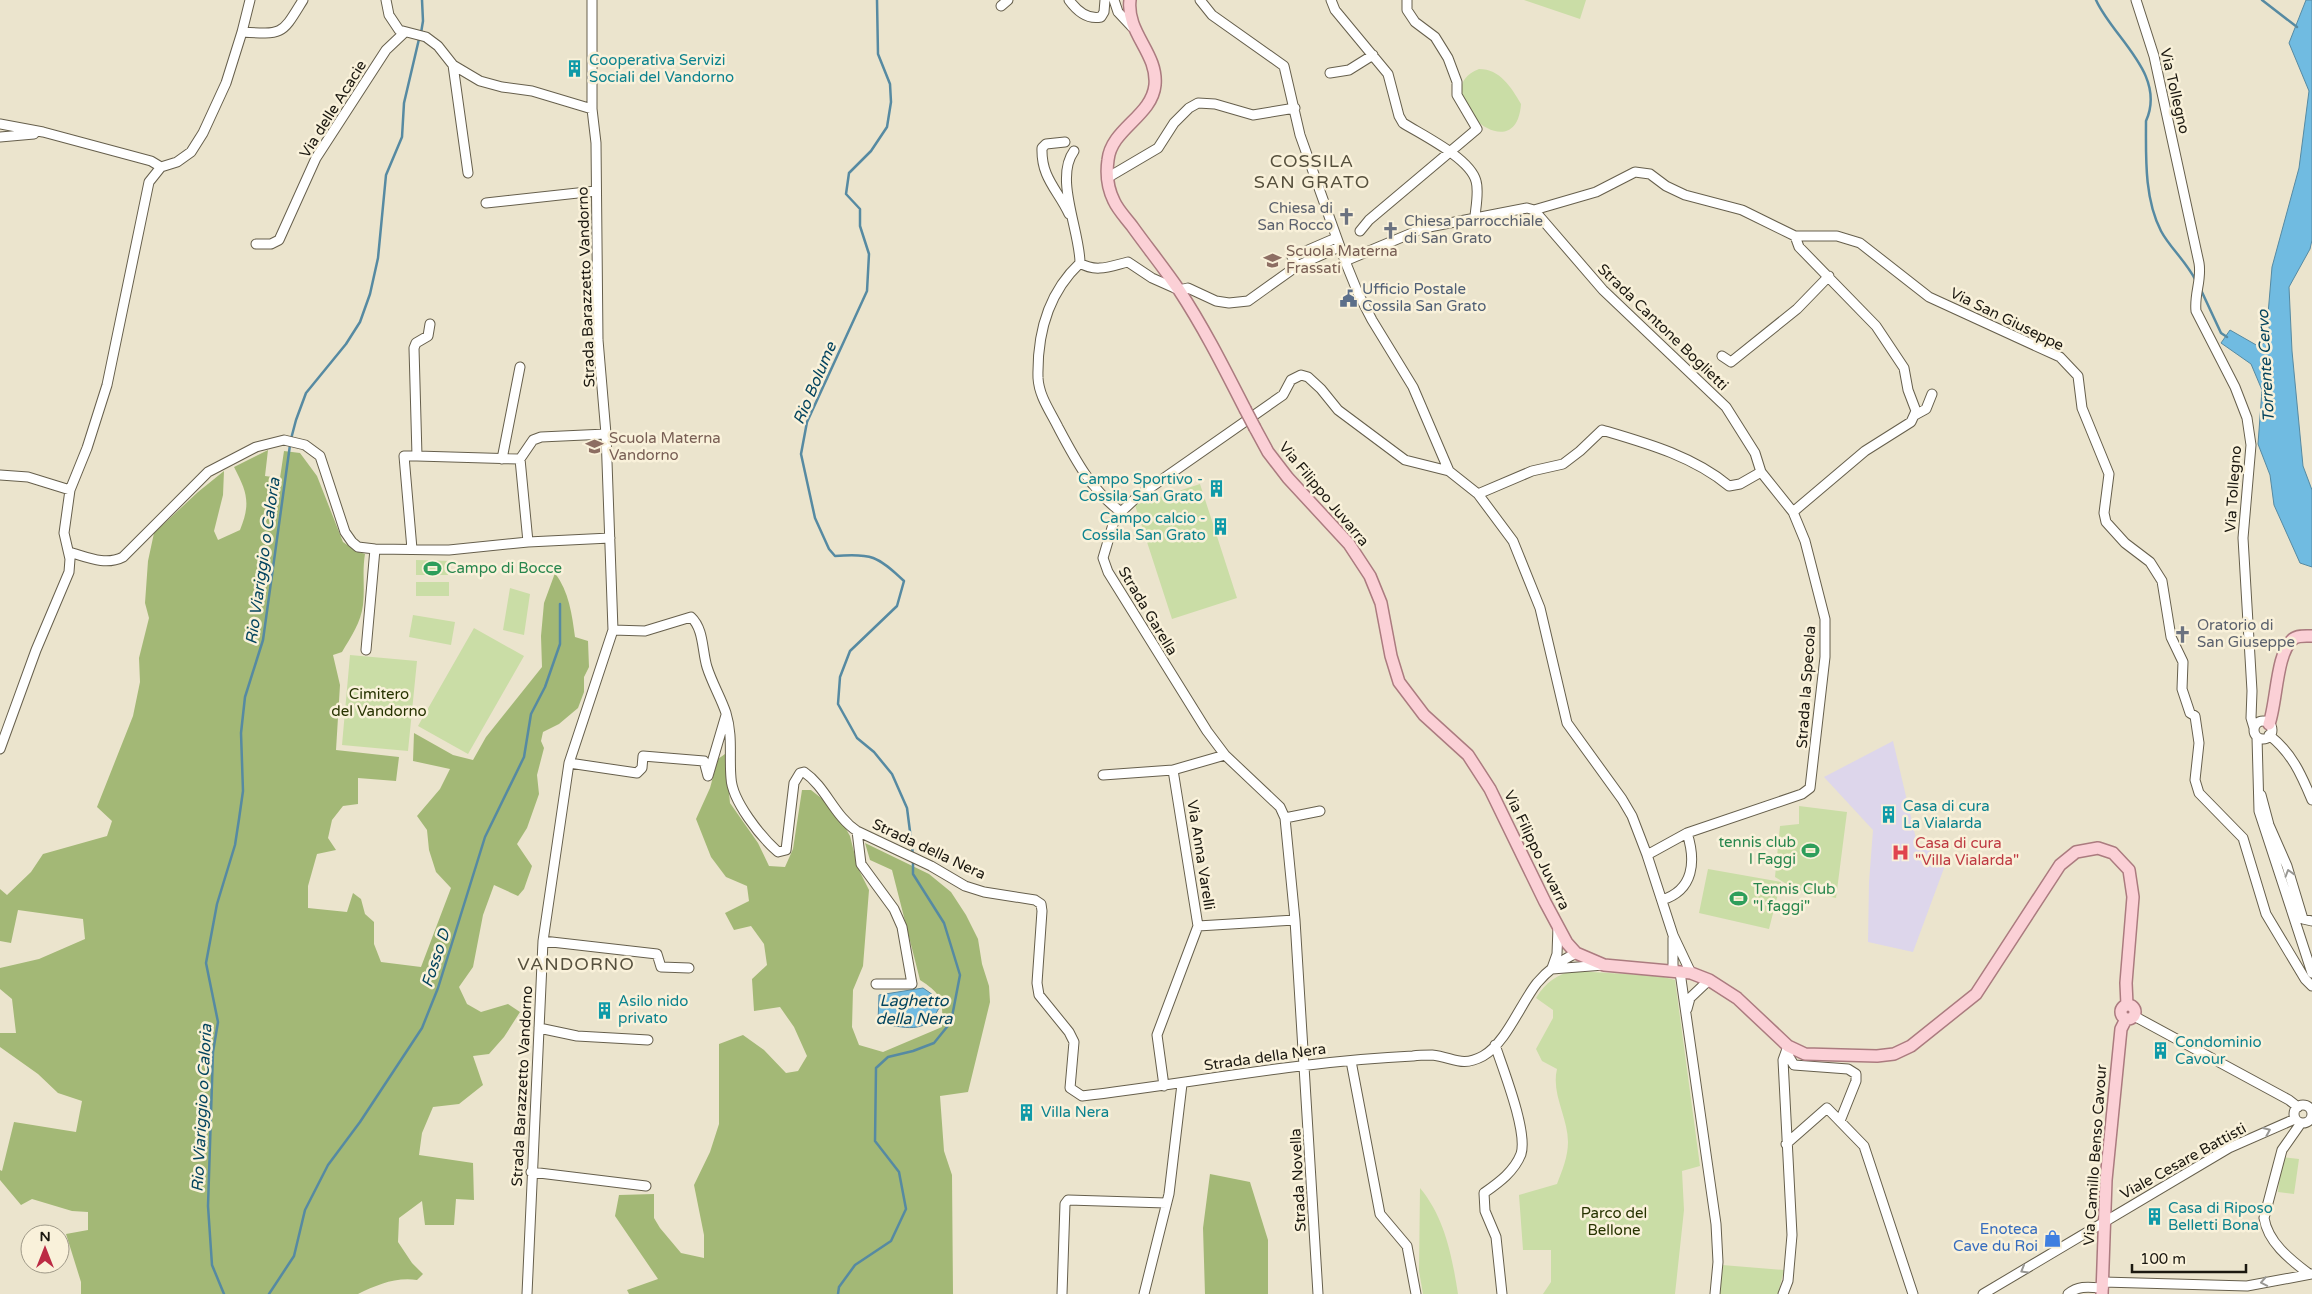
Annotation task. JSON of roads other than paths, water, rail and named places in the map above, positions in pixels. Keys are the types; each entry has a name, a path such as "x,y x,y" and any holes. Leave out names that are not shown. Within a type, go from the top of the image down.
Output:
{"main road":[{"name":"Via Filippo Juvarra","path":"1130,0 1129,11 1132,27 1153,65 1155,84 1152,97 1113,142 1108,159 1107,178 1114,201 1207,334 1268,452 1288,478 1349,544 1370,576 1381,603 1390,656 1399,682 1424,716 1468,755 1490,788 1558,927 1576,953"},
{"path":"2268,727 2274,710 2284,652 2293,639 2309,636"},
{"path":"1576,953 1604,965 1681,972 1709,980 1737,998 1788,1046 1800,1053 1816,1056 1876,1056 1894,1054 1911,1046 1976,994 2060,865 2076,852 2090,848 2106,850 2120,858 2132,877 2133,897 2126,983 2127,1005 2133,1008 2130,1018"},
{"name":"Via Camillo Benso Cavour","path":"2103,1288 2103,1224 2121,1029 2130,1018"}],"street":[{"path":"0,749 36,650 69,572 69,552 64,533 70,490 87,448 107,385 149,182 161,167 177,162 191,152 195,146 226,83 250,0"},
{"path":"242,32 277,33 286,28 303,0"},
{"path":"386,0 394,24 409,33 426,37 438,46 453,65 471,76 490,84 532,91 592,109"},
{"name":"Strada Barazzetto Vandorno","path":"527,1294 531,1172 543,941 569,763 612,630 606,434 598,340 596,143 592,109 592,0"},
{"path":"1069,0 1080,12 1094,19 1101,17 1104,12 1105,0"},
{"name":"Via Filippo Juvarra","path":"1114,0 1118,12 1132,27"},
{"path":"1200,0 1212,15 1284,66 1300,135 1336,238 1372,320 1413,387 1449,472 1478,494 1512,541 1535,592 1567,723 1626,806 1647,855 1673,936 1681,972 1716,1224 1718,1262 1715,1294"},
{"path":"1331,0 1335,10 1388,74 1399,116 1403,123 1450,152 1473,173 1477,182 1475,216"},
{"path":"1360,230 1369,220 1477,129 1457,95 1457,82 1448,58 1435,37 1416,22 1408,10 1407,0"},
{"name":"Via Tollegno","path":"2136,0 2154,56 2201,276 2195,300 2196,311 2236,387 2247,418 2251,445 2243,538 2252,692 2251,718 2256,732 2259,810 2264,831 2312,973"},
{"name":"Via delle Acacie","path":"256,244 271,244 279,240 316,158 386,50 409,33"},
{"path":"1330,73 1349,70 1373,55"},
{"path":"453,65 468,173"},
{"path":"1107,178 1158,148 1174,123 1188,108 1198,103 1215,104 1253,115 1295,108"},
{"path":"0,124 43,132 151,161 161,167"},
{"path":"0,136 43,132"},
{"path":"1065,142 1046,144 1042,148 1042,153 1048,181 1067,209 1074,226"},
{"path":"1074,151 1069,158 1067,189 1080,263"},
{"name":"Via San Giuseppe","path":"1345,261 1424,228 1475,216 1527,208 1534,210 1596,192 1635,172 1650,174 1666,186 1685,195 1742,210 1795,236 1837,236 1860,243 1930,297 2060,357 2078,376 2082,408 2109,474 2104,513 2106,522 2124,542 2150,562 2162,581 2171,636 2183,662 2184,700 2190,713 2195,716 2198,731 2199,753 2195,780 2199,794 2242,838 2266,914 2305,979 2312,986"},
{"path":"486,203 596,191"},
{"name":"Strada Cantone Boglietti","path":"1534,210 1602,290 1726,407 1755,453 1761,472"},
{"path":"1793,512 1865,451 1911,422 1916,411 1908,390 1904,368 1876,326 1799,247 1795,236"},
{"path":"1297,266 1292,257 1336,238"},
{"path":"1080,263 1095,270 1128,262 1152,278 1178,290 1188,288 1216,301 1239,303 1262,292 1297,266 1340,247"},
{"path":"1080,263 1056,289 1046,311 1038,378 1043,399 1069,451 1106,501 1121,512"},
{"path":"1722,356 1731,362 1738,358 1765,333 1773,330 1797,310 1829,276"},
{"path":"418,456 414,348 416,343 428,336 430,324"},
{"path":"502,459 520,367"},
{"name":"Strada Garella","path":"1286,818 1280,808 1225,755 1186,700 1108,572 1103,558 1114,521 1136,497 1283,395 1291,380 1301,374 1308,377 1321,389 1338,410 1405,460 1449,472"},
{"path":"1915,415 1926,410 1932,394"},
{"path":"1478,494 1532,471 1563,464 1602,430 1694,461 1729,486 1740,484 1761,472"},
{"path":"528,542 520,459 533,440 541,437 606,434"},
{"path":"69,552 104,562 113,562 123,557 208,472 256,447 284,440 298,442 320,456 345,532 358,547 449,550 528,542 610,538"},
{"path":"412,549 404,456 520,459"},
{"name":"Strada la Specola","path":"1647,855 1687,833 1795,796 1810,788 1825,657 1824,618 1805,542 1793,512 1761,472"},
{"path":"0,475 28,476 70,490"},
{"path":"366,650 375,549"},
{"name":"Strada della Nera","path":"612,630 645,631 691,617 698,624 707,667 726,713 732,743 731,779 736,799 769,844 778,852 783,853 786,850 794,783 800,773 804,772 813,780 846,824 857,831 931,866 965,886 984,892 1035,900 1041,904 1037,983 1039,995 1069,1032 1074,1042 1069,1080 1070,1088 1082,1096 1182,1084 1305,1065 1434,1055 1453,1062 1468,1061 1484,1055 1495,1045 1538,982 1562,960 1576,953"},
{"name":"Via Tollegno","path":"2252,692 2258,714 2292,758 2312,800"},
{"path":"569,763 637,773 642,768 643,756 704,761 708,776 726,713"},
{"path":"2260,722 2268,727 2265,738 2256,732 2260,722"},
{"path":"1103,775 1173,770 1225,755"},
{"name":"Via Anna Varelli","path":"1164,1086 1157,1035 1198,926 1173,770"},
{"path":"2258,790 2264,800 2269,825 2307,920"},
{"path":"1305,1065 1286,818 1320,811"},
{"path":"857,831 861,864 894,909 902,927 912,984 876,984"},
{"path":"1662,900 1674,896 1688,879 1692,857 1687,833"},
{"path":"1198,926 1295,920"},
{"name":"Via Filippo Juvarra","path":"1552,969 1557,954 1558,927"},
{"path":"1673,936 1681,972"},
{"path":"543,941 657,954 661,967 689,968"},
{"path":"1552,969 1604,965"},
{"path":"1686,1016 1690,998 1709,980"},
{"path":"2130,1018 2289,1100 2298,1107 2305,1106 2311,1108 2311,1120 2298,1121"},
{"path":"538,1028 577,1036 648,1040"},
{"path":"1495,1045 1521,1126 1521,1153 1515,1165 1503,1180 1484,1193 1485,1211 1496,1237 1502,1294"},
{"path":"1788,1046 1789,1057 1794,1065 1848,1069 1856,1074 1856,1081 1840,1122"},
{"path":"1783,1294 1788,1281 1792,1235 1783,1060 1788,1046"},
{"path":"1351,1061 1380,1214 1407,1246 1416,1294"},
{"name":"Strada Novella","path":"1305,1065 1318,1294"},
{"path":"1144,1294 1169,1194 1182,1084"},
{"path":"2298,1107 2294,1114 2298,1121"},
{"path":"1786,1144 1827,1108 1864,1146 1913,1294"},
{"path":"2298,1121 2282,1150 2264,1218 2268,1229 2282,1252 2311,1274"},
{"name":"Viale Cesare Battisti","path":"1983,1294 2229,1148 2298,1121"},
{"path":"531,1172 646,1186"},
{"path":"1062,1294 1065,1204 1068,1200 1166,1203"},
{"path":"2068,1294 2080,1287 2238,1289 2311,1274"}],"water":[{"name":"Torrente Cervo","path":"2306,0 2312,0 2312,240 2310,249 2289,287 2292,351 2303,466 2312,490 2312,567 2300,563 2274,505 2270,475 2258,444 2262,390 2251,364 2221,343 2230,330 2258,346 2270,340 2268,314 2272,267 2299,168 2309,91 2289,43"},
{"name":"Laghetto della Nera","path":"923,988 936,997 939,1008 927,1023 913,1028 878,1023 879,995"}],"waterway":[{"name":"Rio Viariggio o Caloria","path":"421,33 423,21 422,0"},
{"name":"Rio Bolume","path":"877,0 878,54 890,84 891,102 887,127 871,151 849,173 846,194 860,209 860,226 869,254 867,291 807,422 801,454 815,518 829,549 835,556 857,555 873,558 887,566 904,581 897,606 850,651 840,677 838,704 857,738 874,752 892,774 907,808 913,855"},
{"path":"2096,0 2144,72 2151,104 2146,121 2147,177 2151,205 2161,231 2196,281"},
{"path":"2262,0 2297,27"},
{"name":"Rio Viariggio o Caloria","path":"291,439 306,393 346,344 360,322 370,294 378,258 386,175 402,137 404,103 419,39"},
{"path":"2201,290 2221,333 2227,337"},
{"name":"Rio Viariggio o Caloria","path":"224,1294 212,1265 208,1206 213,1052 218,1022 206,963 217,904 235,845 243,791 241,733 245,697 263,640 290,445"},
{"name":"Fosso D","path":"269,1294 294,1256 305,1210 328,1165 360,1122 422,1028 438,988 485,837 524,757 531,714 545,687 560,644 560,604"},
{"name":"Rio Bolume","path":"838,1294 839,1287 855,1265 891,1241 906,1209 899,1172 875,1141 876,1068 888,1057 913,1051 934,1043 951,1022 960,975 944,923 913,874 913,861"}],"place":[{"name":"Cooperativa Servizi Sociali del Vandorno","path":"575,69"},
{"name":"Chiesa di San Rocco","path":"1347,217"},
{"name":"Chiesa parrocchiale di San Grato","path":"1390,230"},
{"name":"Scuola Materna Frassati","path":"1272,260"},
{"name":"Ufficio Postale Cossila San Grato","path":"1348,298"},
{"name":"Scuola Materna Vandorno","path":"595,447"},
{"name":"Campo Sportivo - Cossila San Grato","path":"1217,488"},
{"name":"Campo calcio - Cossila San Grato","path":"1220,527"},
{"name":"Campo di Bocce","path":"432,568"},
{"name":"Oratorio di San Giuseppe","path":"2183,634"},
{"name":"Casa di cura La Vialarda","path":"1889,815"},
{"name":"tennis club I Faggi","path":"1810,851"},
{"name":"Casa di cura \"Villa Vialarda\"","path":"1901,852"},
{"name":"Tennis Club \"I faggi\"","path":"1739,898"},
{"name":"Asilo nido privato","path":"604,1010"},
{"name":"Condominio Cavour","path":"2161,1051"},
{"name":"Villa Nera","path":"1027,1112"},
{"name":"Casa di Riposo Belletti Bona","path":"2154,1217"},
{"name":"Enoteca Cave du Roi","path":"2052,1238"}],"district":[{"name":"COSSILA SAN GRATO","path":"1312,171"},
{"name":"VANDORNO","path":"576,964"}],"park label":[{"name":"Cimitero del Vandorno","path":"379,702"},
{"name":"Parco del Bellone","path":"1614,1222"}]}
